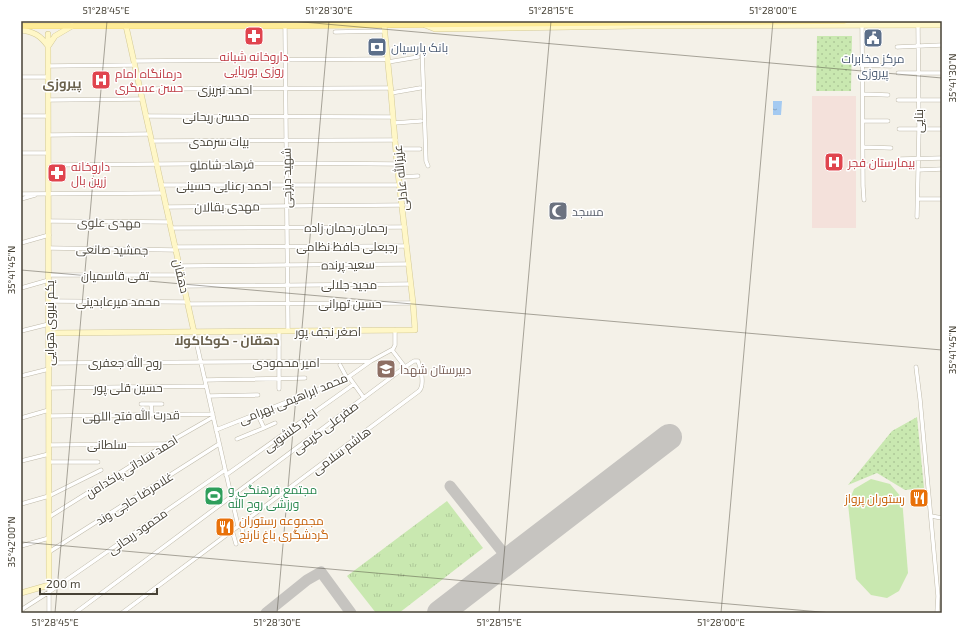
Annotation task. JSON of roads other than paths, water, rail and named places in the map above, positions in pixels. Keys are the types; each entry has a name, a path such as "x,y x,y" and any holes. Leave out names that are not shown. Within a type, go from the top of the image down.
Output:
{"main road":[{"path":"21,26 72,26 125,23 285,26 351,23 384,26 585,22 844,21"},
{"path":"636,26 648,22"},
{"name":"دهقان","path":"125,23 194,332"},
{"path":"424,25 435,29 918,23 939,25"},
{"path":"21,30 32,31 42,37 48,46 55,36 72,26"},
{"name":"عزیزالله عادلی","path":"384,26 415,330"},
{"name":"یکم نیروی هوایی","path":"48,34 49,585"},
{"name":"اصغر نجف پور","path":"49,333 415,330"},
{"path":"21,593 49,585"}],"street":[{"name":"بنایی","path":"917,217 919,129 918,23"},
{"path":"862,24 864,200"},
{"name":"شهید دیزجی","path":"285,26 288,331"},
{"path":"334,32 384,26"},
{"path":"897,47 942,45"},
{"path":"422,48 426,161 428,166"},
{"path":"48,66 285,60 388,60 418,57"},
{"path":"862,66 891,66"},
{"path":"898,73 942,73"},
{"path":"21,77 48,77"},
{"name":"احمد تبریزی","path":"140,89 391,91 420,88"},
{"path":"863,94 888,95"},
{"path":"48,100 142,99"},
{"path":"898,100 942,100"},
{"path":"21,116 48,116"},
{"name":"محسن ریحانی","path":"146,116 393,117"},
{"path":"394,123 421,121"},
{"path":"863,121 888,121"},
{"path":"899,129 942,129"},
{"path":"48,135 150,134"},
{"name":"بیات سرمدی","path":"152,141 396,140"},
{"path":"863,147 891,148"},
{"path":"396,150 420,149"},
{"path":"21,153 48,153"},
{"path":"901,160 942,158"},
{"name":"فرهاد شاملو","path":"48,165 286,163 397,164"},
{"path":"863,165 892,165"},
{"path":"918,170 942,169"},
{"path":"399,177 418,176"},
{"name":"احمد رعنایی حسینی","path":"162,186 401,185"},
{"path":"21,194 164,193"},
{"path":"21,199 39,194"},
{"path":"918,199 942,198"},
{"name":"مهدی بقالان","path":"166,207 403,205"},
{"name":"مهدی علوی","path":"48,221 287,227"},
{"name":"رحمان رحمان زاده","path":"287,227 405,226"},
{"path":"21,243 48,235"},
{"name":"رجبعلی حافظ نظامی","path":"176,248 407,246"},
{"name":"جمشید صانعی","path":"48,248 176,248"},
{"name":"سعید پرنده","path":"180,266 409,264"},
{"name":"تقی قاسمیان","path":"21,288 49,278 182,275"},
{"name":"مجید جلالی","path":"184,286 411,284"},
{"name":"محمد میرعابدینی","path":"49,301 288,303"},
{"name":"حسین تهرانی","path":"288,303 413,303"},
{"path":"21,331 49,324"},
{"path":"395,330 395,346 392,350 405,367"},
{"path":"278,389 279,331"},
{"name":"دهقان","path":"194,332 231,498 244,538"},
{"name":"محمد ابراهیمی بهرامی","path":"216,430 348,377 392,350"},
{"name":"صفرعلی کریمی","path":"75,613 415,361 419,364 422,386"},
{"name":"روح الله جعفری","path":"49,362 201,362"},
{"name":"امیر محمودی","path":"201,362 371,362"},
{"path":"340,365 364,398"},
{"path":"916,367 938,596 937,613"},
{"path":"21,376 49,369"},
{"path":"205,380 305,378"},
{"name":"اکبر گلشویی","path":"226,475 354,384"},
{"name":"حسین قلی پور","path":"49,388 206,386"},
{"name":"هاشم سلامی","path":"122,613 419,391 422,386"},
{"path":"209,396 258,395"},
{"path":"141,404 162,404"},
{"path":"152,404 152,415"},
{"name":"قدرت الله فتح اللهی","path":"21,418 49,413 213,415"},
{"path":"257,413 264,428"},
{"name":"احمد ساداتی پاکدامن","path":"49,517 213,415"},
{"path":"237,439 275,423"},
{"name":"سلطانی","path":"49,445 166,444"},
{"name":"غلامرضا حاجی وند","path":"49,552 219,444"},
{"path":"21,461 49,454"},
{"path":"49,462 98,462"},
{"path":"21,504 49,496 101,470"},
{"name":"محمود ریحانی","path":"21,610 225,470"},
{"path":"931,516 942,518"},
{"path":"232,530 236,544"},
{"path":"21,546 49,538"},
{"name":"یکم نیروی هوایی","path":"49,585 49,613"}],"water":[{"path":"773,101 782,101 781,115 773,115"}],"place":[{"name":"داروخانه شبانه روزی بوریایی","path":"254,36"},
{"name":"مرکز مخابرات پیروزی","path":"873,38"},
{"name":"بانک پارسیان","path":"377,47"},
{"name":"درمانگاه امام حسن عسگری","path":"101,80"},
{"name":"بیمارستان فجر","path":"834,162"},
{"name":"داروخانه زرین بال","path":"57,173"},
{"name":"مسجد","path":"558,211"},
{"name":"دبیرستان شهدا","path":"386,369"},
{"name":"مجتمع فرهنگی و ورزشی روح الله","path":"214,496"},
{"name":"رستوران پرواز","path":"919,498"},
{"name":"مجموعه رستوران گردشگری باغ نارنج","path":"225,527"}],"district":[{"name":"پیروزی","path":"62,83"},
{"name":"دهقان - کوکاکولا","path":"227,340"}]}
